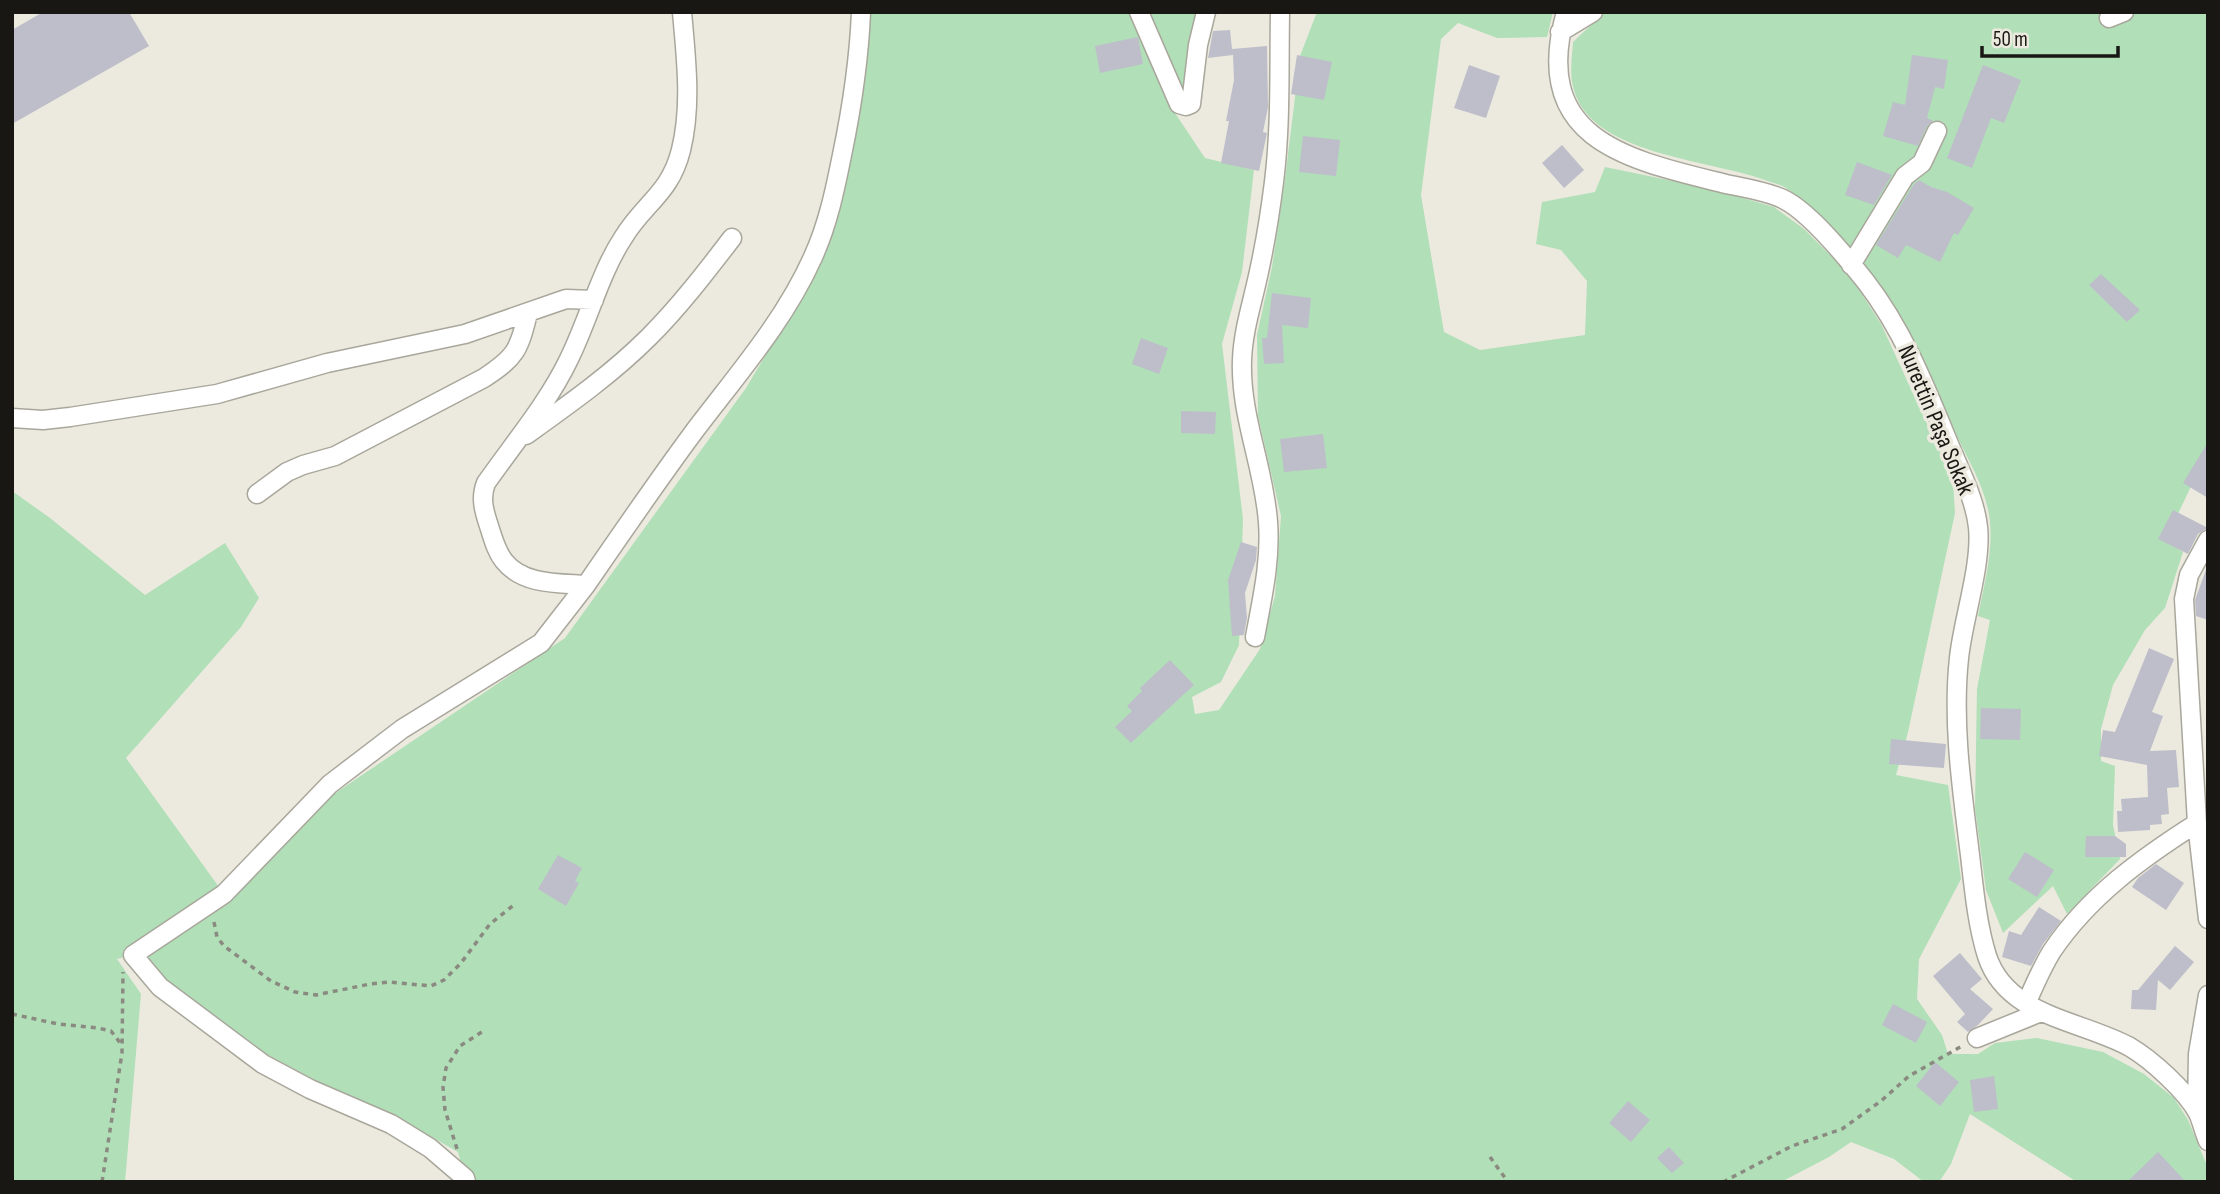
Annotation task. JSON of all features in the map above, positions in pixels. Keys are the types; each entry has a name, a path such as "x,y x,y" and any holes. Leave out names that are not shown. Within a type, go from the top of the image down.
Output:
{"street":[{"path":"586,585 536,580 513,569 504,561 497,550 486,515 483,491 558,380 621,239 665,188 674,172 686,125 682,12"},
{"path":"465,1180 430,1148 391,1124 310,1089 264,1064 160,987 133,955 224,894 330,784 402,729 541,643 586,585 693,433 755,354 801,282 813,257 833,201 851,111 859,56 861,12"},
{"path":"1139,12 1179,104 1186,106 1191,104 1198,45 1206,12"},
{"path":"1255,638 1269,544 1268,519 1244,405 1242,360 1275,180 1280,12"},
{"name":"Nurettin Paşa Sokak","path":"1566,12 1560,32 1557,64 1566,99 1572,113 1584,128 1599,142 1627,157 1784,199 1816,225 1886,311 1919,372 1972,502 1978,528 1978,554 1958,667 1959,771 1977,907 1987,957 2001,985 2033,1008 2112,1038 2142,1055 2159,1068 2197,1112"},
{"path":"1560,32 1592,12"},
{"path":"1851,265 1905,176 1922,163 1937,131"},
{"path":"513,445 573,401 649,337 732,238"},
{"path":"12,418 43,420 71,417 217,394 327,363 465,334 566,299 594,300"},
{"path":"257,494 287,472 335,456 506,364 516,353 528,313"},
{"path":"2208,540 2189,575 2184,599 2197,823 2208,919"},
{"path":"1976,1038 2033,1008 2052,951 2085,911 2113,882 2197,823"},
{"path":"2208,995 2198,1054 2197,1112 2208,1141"}],"path":[{"path":"214,900 213,920 217,937 224,946 271,981 295,992 316,995 389,982 431,986 444,980 461,963 490,924 515,904"},
{"path":"102,1182 122,1046 123,975 126,964 133,955"},
{"path":"12,1014 111,1031 122,1046"},
{"path":"465,1180 445,1110 443,1087 446,1069 460,1046 485,1030"},
{"path":"1723,1182 1792,1146 1842,1129 1881,1101 1909,1076 1976,1038"},
{"path":"1490,1157 1508,1182"}],"green space":[{"path":"869,12 1133,12 1173,110 1205,158 1254,170 1242,272 1222,344 1243,519 1239,645 1221,682 1192,697 1195,714 1219,710 1260,649 1275,596 1281,516 1258,416 1257,335 1272,267 1300,56 1317,12 1553,12 1547,37 1497,38 1458,23 1441,39 1421,195 1444,332 1480,350 1585,335 1587,281 1561,250 1536,244 1542,202 1595,192 1605,167 1712,189 1774,207 1804,229 1849,274 1881,324 1953,480 1955,513 1908,732 1896,775 1948,785 1961,879 1919,959 1917,999 1942,1035 1948,1054 1978,1054 1995,1043 2037,1038 2103,1052 2144,1074 2174,1098 2188,1120 2208,1168 2208,1182 2077,1182 1970,1114 1951,1164 1939,1182 1924,1182 1894,1159 1851,1142 1829,1157 1781,1182 466,1182 458,1152 388,1112 326,1086 255,1048 181,996 153,970 147,956 199,917 299,829 334,794 565,638 746,388 817,269 836,225 865,82"},
{"path":"1145,12 1199,12 1184,92 1179,88"},
{"path":"1605,12 2208,12 2208,455 2165,541 2183,552 2165,608 2145,630 2113,685 2101,729 2101,761 2115,766 2113,825 2120,859 2067,914 2053,886 2003,933 1986,890 1975,808 1977,689 1990,620 1978,616 1989,557 1990,522 1977,476 1914,345 1883,291 1864,266 1843,241 1786,188 1627,141 1603,128 1585,111 1572,84 1573,42"},
{"path":"12,491 50,518 145,595 225,543 259,598 241,627 126,758 224,894 133,955 117,959 141,994 125,1182 12,1182"}],"building":[{"path":"43,12 129,12 149,46 12,124 12,30"},
{"path":"1230,30 1232,49 1267,46 1268,107 1263,132 1267,133 1259,171 1221,163 1234,80 1233,55 1208,58 1213,31"},
{"path":"1138,37 1143,64 1100,73 1095,46"},
{"path":"1297,55 1332,62 1324,100 1291,94"},
{"path":"1912,55 1948,60 1944,89 1935,87 1927,118 1933,121 1927,126 1918,146 1883,136 1893,102 1905,105"},
{"path":"1469,65 1500,76 1486,118 1454,108"},
{"path":"1983,65 2021,80 2004,123 1991,118 1972,168 1947,158"},
{"path":"1303,136 1340,140 1336,176 1299,172"},
{"path":"1562,145 1584,170 1564,188 1542,163"},
{"path":"1857,162 1892,175 1874,205 1845,195"},
{"path":"1919,180 1974,208 1958,235 1954,233 1940,262 1906,245 1898,258 1876,245"},
{"path":"2101,274 2140,310 2127,322 2089,285"},
{"path":"1272,293 1311,298 1308,328 1282,325 1284,363 1264,364 1262,338 1267,338"},
{"path":"1141,338 1168,348 1159,374 1132,364"},
{"path":"1181,411 1216,412 1215,434 1181,433"},
{"path":"1323,434 1327,468 1284,472 1280,439"},
{"path":"2208,442 2208,498 2183,483"},
{"path":"2173,510 2208,528 2198,534 2188,554 2158,539"},
{"path":"1241,542 1257,547 1256,560 1245,593 1247,618 1244,635 1232,636 1228,580"},
{"path":"2207,567 2208,620 2196,616 2195,600"},
{"path":"2149,648 2174,659 2152,712 2163,716 2150,751 2176,750 2179,787 2167,788 2169,814 2161,815 2162,824 2150,825 2150,830 2118,832 2117,811 2122,811 2121,799 2148,797 2147,765 2099,756 2103,730 2115,732"},
{"path":"1170,660 1194,685 1131,743 1115,727 1132,711 1127,706 1142,691 1140,688"},
{"path":"1981,708 2021,709 2020,740 1980,739"},
{"path":"1891,739 1946,744 1944,768 1889,764"},
{"path":"2086,836 2115,836 2126,844 2126,857 2085,857"},
{"path":"2025,852 2054,870 2037,897 2008,879"},
{"path":"558,855 582,868 575,881 579,883 566,906 538,889"},
{"path":"2156,864 2184,883 2166,910 2132,887 2138,878"},
{"path":"2039,907 2061,921 2043,944 2031,966 2002,957 2009,931 2021,935"},
{"path":"2175,946 2194,962 2170,990 2158,980 2156,1010 2131,1009 2132,990 2138,990"},
{"path":"1960,953 1982,979 1970,989 1993,1009 1968,1032 1957,1022 1965,1014 1933,976"},
{"path":"1893,1004 1927,1022 1916,1043 1882,1025"},
{"path":"1935,1062 1959,1082 1940,1106 1916,1086"},
{"path":"1994,1076 1998,1109 1974,1112 1970,1080"},
{"path":"1628,1101 1650,1120 1631,1142 1609,1123"},
{"path":"1669,1147 1684,1163 1672,1173 1657,1158"},
{"path":"2158,1152 2186,1182 2127,1182"}]}
